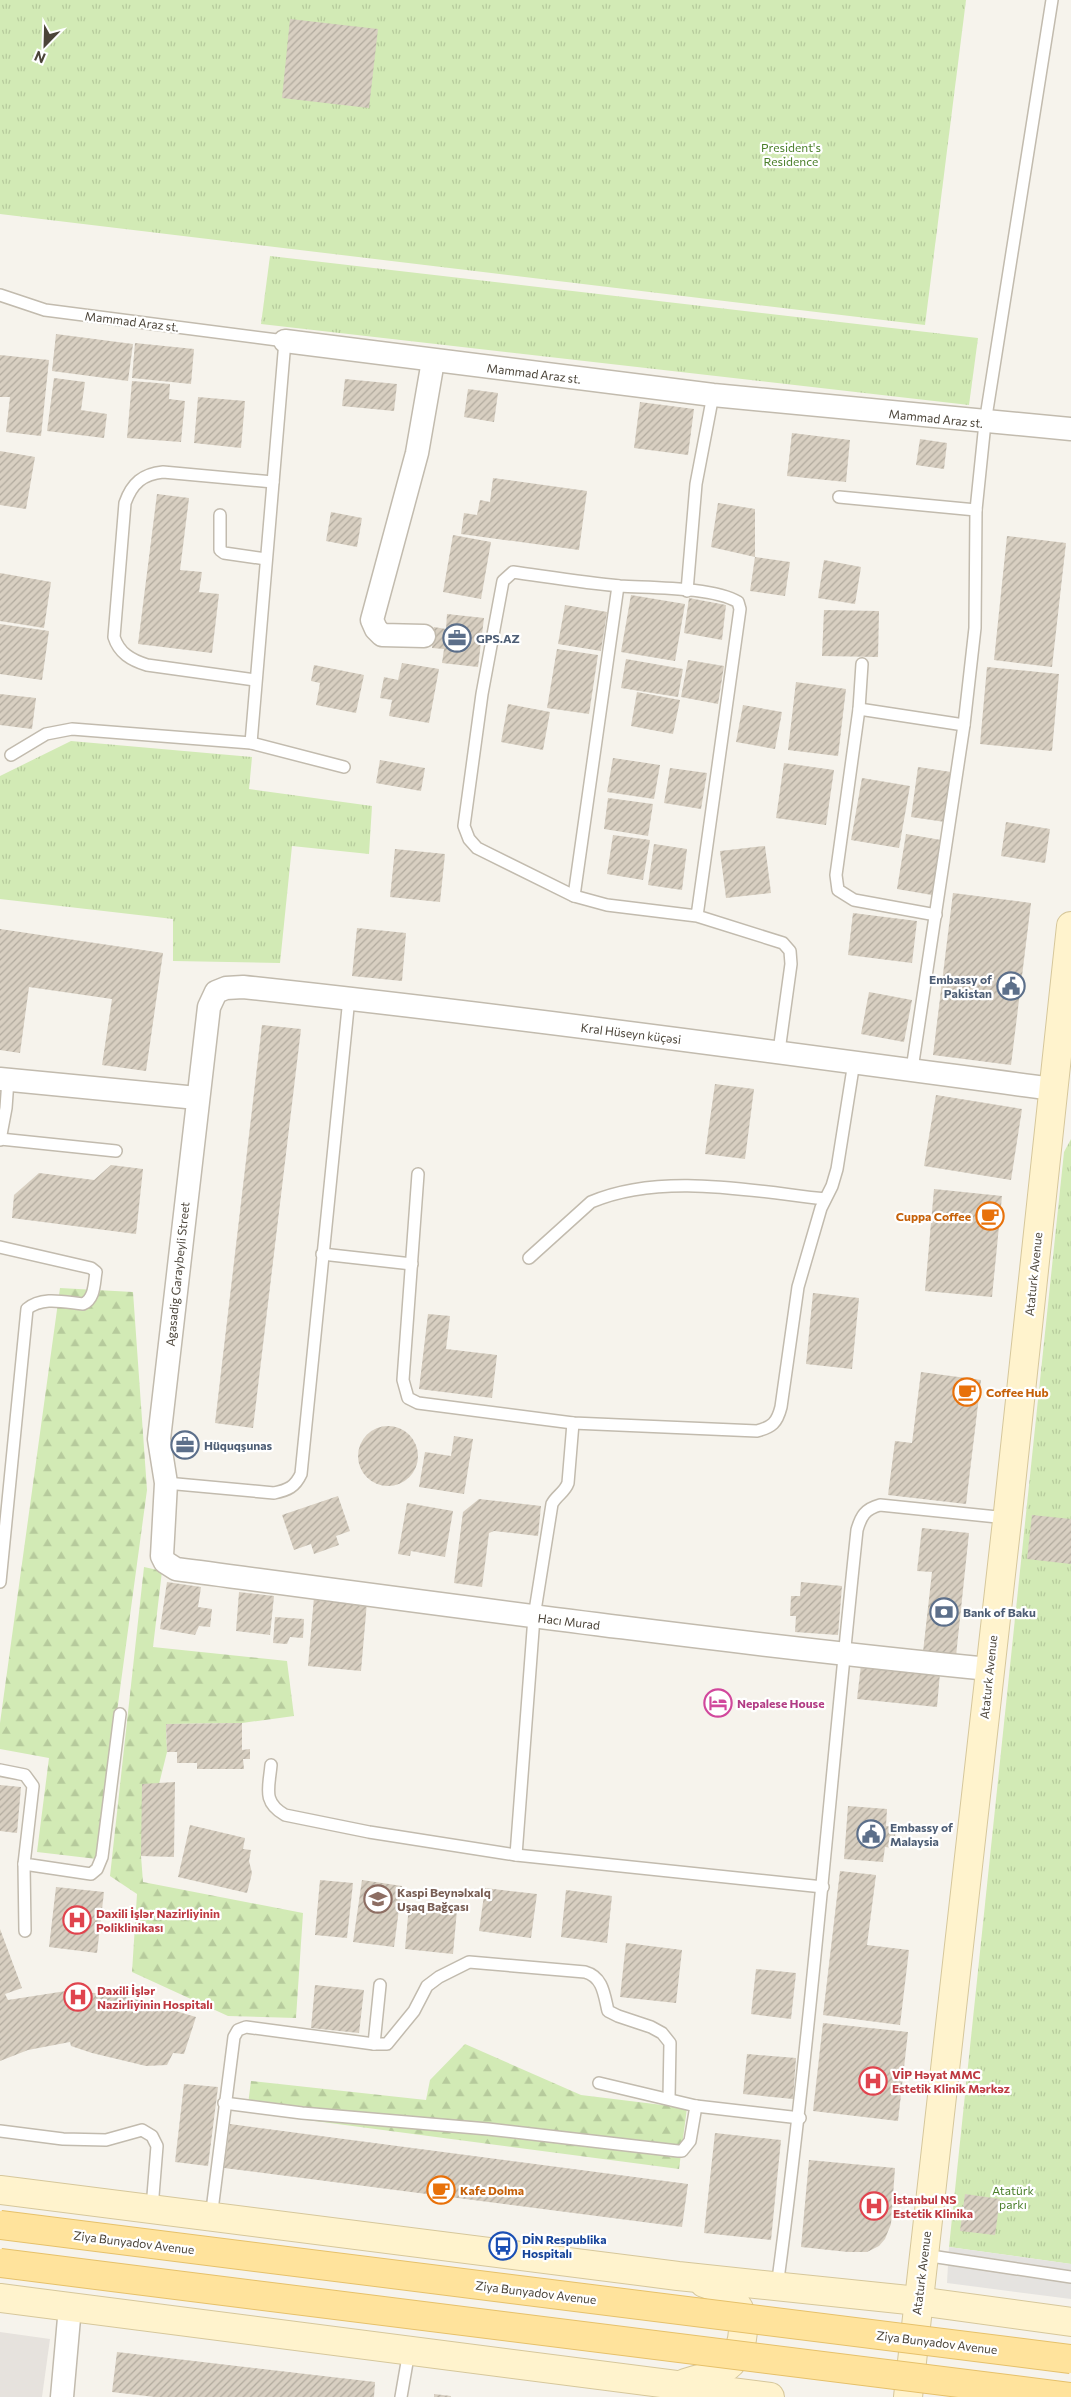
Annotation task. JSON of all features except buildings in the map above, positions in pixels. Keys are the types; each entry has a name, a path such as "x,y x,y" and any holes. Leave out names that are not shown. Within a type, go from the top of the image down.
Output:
{"main road":[{"path":"1065,1092 1071,926"},
{"name":"Ataturk Avenue","path":"908,2397 1047,1151 1063,1114 1065,1092"},
{"path":"0,2190 678,2276 918,2301 1071,2322"},
{"name":"Ziya Bunyadov Avenue","path":"0,2225 1071,2359"},
{"path":"0,2263 1071,2397"},
{"path":"0,2298 409,2351 650,2389 679,2385 721,2371 731,2362 740,2349 743,2315 738,2303 726,2292 708,2284 678,2276"},
{"path":"679,2385 770,2397"}],"street":[{"name":"Mammad Araz st.","path":"285,341 713,395 1071,429"},
{"path":"424,636 382,635 376,629 372,620 417,453 433,361"},
{"name":"Kral Hüseyn küçəsi","path":"212,998 216,992 226,988 243,987 350,998 779,1051 1065,1092"},
{"name":"Agasadig Garaybeyli Street","path":"162,1550 166,1483 159,1439 197,1098 212,998"},
{"path":"4,1080 197,1098"},
{"name":"Hacı Murad","path":"162,1550 165,1562 176,1569 534,1617 844,1654 989,1669"},
{"path":"62,2397 70,2306"}],"lane":[{"path":"912,1069 964,725 975,628 976,510 985,422 1052,0"},
{"name":"Mammad Araz st.","path":"0,295 45,310 285,341"},
{"path":"251,743 285,341"},
{"path":"687,591 696,484 713,395"},
{"path":"255,680 147,665 133,661 117,646 114,637 125,503 133,485 150,474 163,472 273,482"},
{"path":"839,497 976,510"},
{"path":"220,515 220,550 224,553 266,559"},
{"path":"697,916 740,609 738,602 732,598 687,591 618,586 513,572 503,581 482,694 464,826 469,839 477,848 574,896 607,905 697,916 783,943 790,952 791,964 779,1051"},
{"path":"574,896 618,586"},
{"path":"862,664 859,709 836,874 838,890 854,900 936,915"},
{"path":"859,709 964,725"},
{"path":"11,755 46,734 72,729 251,743 344,767"},
{"path":"166,1483 274,1493 288,1490 299,1479 301,1474 322,1254 350,998"},
{"path":"418,1174 403,1380 408,1398 418,1403 573,1423 756,1431 775,1424 781,1407 798,1287 821,1208 837,1169 854,1062"},
{"path":"4,1080 6,1108 0,1140 116,1151"},
{"path":"529,1258 591,1202 604,1196 664,1186 701,1185 825,1199"},
{"path":"0,1247 91,1268 96,1272 91,1297 84,1304 42,1301 34,1303 27,1309 0,1582"},
{"path":"322,1254 412,1264"},
{"path":"516,1855 534,1617 552,1504 555,1497 566,1489 568,1483 573,1423"},
{"path":"778,2287 800,2118 856,1530 860,1517 869,1508 880,1505 1006,1518"},
{"path":"24,1864 90,1874 97,1869 102,1857 120,1714"},
{"path":"271,1765 268,1798 273,1809 285,1815 369,1832 516,1855 823,1887"},
{"path":"0,1770 24,1775 33,1786 24,1864 24,1931"},
{"path":"212,2218 224,2103 234,2037 238,2030 246,2027 374,2044 387,2044 414,2011 427,1986 439,1976 469,1962 586,1972 595,1975 602,1984 608,2011 651,2027 662,2033 670,2044 669,2098"},
{"path":"374,2044 380,1984"},
{"path":"599,2083 669,2098 696,2106 800,2118"},
{"path":"224,2103 302,2113 488,2129 678,2151 682,2151 690,2141 696,2106"},
{"path":"0,2132 64,2139 106,2140 142,2130 152,2136 157,2146 152,2208"},
{"path":"923,2255 1071,2278"},
{"path":"401,2397 409,2351"}],"shaded area":[{"path":"949,2247 1071,2264 1071,2299 947,2283"},
{"path":"0,2332 50,2339 42,2397 0,2397"}],"green space":[{"name":"President's Residence","path":"0,0 966,0 925,325 0,214"},
{"path":"270,256 978,338 969,405 261,324"},
{"path":"71,741 252,757 249,789 372,806 369,854 292,846 280,963 173,961 173,919 0,899 0,776"},
{"name":"Atatürk parkı","path":"1071,1139 1071,2264 949,2247 1064,1152"},
{"path":"60,1288 133,1292 147,1490 97,1859 37,1852 49,1758 0,1749 0,1723"},
{"path":"144,1567 162,1571 153,1647 287,1661 294,1716 242,1723 166,1724 167,1752 141,1856 143,1882 303,1913 296,2018 228,2016 132,1972 137,1894 110,1876"},
{"path":"465,2044 581,2095 687,2108 679,2169 247,2112 251,2081 426,2100 430,2080"}],"place":[{"name":"GPS.AZ","path":"457,638"},
{"name":"Embassy of Pakistan","path":"1011,986"},
{"name":"Cuppa Coffee","path":"990,1216"},
{"name":"Coffee Hub","path":"967,1392"},
{"name":"Hüquqşunas","path":"185,1445"},
{"name":"Bank of Baku","path":"944,1612"},
{"name":"Nepalese House","path":"718,1703"},
{"name":"Embassy of Malaysia","path":"871,1834"},
{"name":"Kaspi Beynəlxalq Uşaq Bağçası","path":"378,1899"},
{"name":"Daxili İşlər Nazirliyinin Poliklinikası","path":"77,1920"},
{"name":"Daxili İşlər Nazirliyinin Hospitalı","path":"78,1997"},
{"name":"VİP Həyat MMC Estetik Klinik Mərkəz","path":"873,2081"},
{"name":"Kafe Dolma","path":"441,2190"},
{"name":"İstanbul NS Estetik Klinika","path":"874,2206"},
{"name":"DİN Respublika Hospitalı","path":"503,2246"}]}
